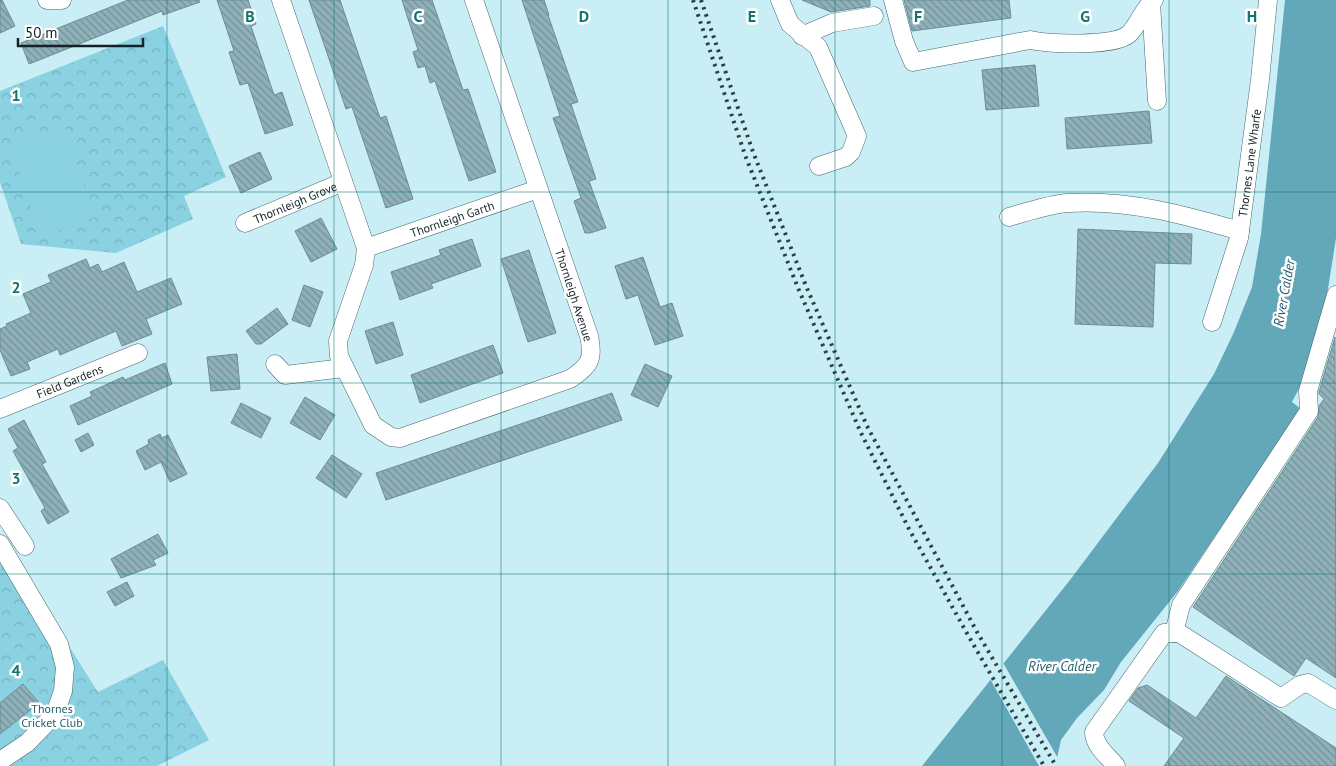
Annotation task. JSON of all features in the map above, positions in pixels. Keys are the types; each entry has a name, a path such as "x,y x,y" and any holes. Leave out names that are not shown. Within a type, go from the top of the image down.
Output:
{"street":[{"path":"46,0 62,0"},
{"name":"Thornleigh Avenue","path":"281,0 366,248 364,265 338,341 339,356 373,426 391,437 400,438 570,379 588,366 591,357 592,348 589,336 474,0"},
{"path":"780,0 790,24 818,48 857,136 851,152 846,157 819,166"},
{"path":"893,0 904,41 913,62 1030,40 1044,43 1113,41 1128,35 1152,1"},
{"name":"Thornes Lane Wharfe","path":"1212,322 1239,238 1260,80 1268,0"},
{"path":"1152,1 1157,101"},
{"path":"802,36 832,23 874,16"},
{"name":"Thornleigh Grove","path":"245,223 343,182"},
{"name":"Thornleigh Garth","path":"366,248 538,189"},
{"path":"1009,217 1067,202 1099,203 1159,210 1240,231"},
{"path":"1174,633 1181,605 1309,410 1308,391 1336,295"},
{"name":"Field Gardens","path":"0,409 138,353"},
{"path":"280,376 344,368"},
{"path":"0,508 25,546"},
{"path":"0,544 59,644 65,667 64,691 55,714 27,743 0,761"},
{"path":"1116,766 1097,744 1094,732 1164,633 1179,633 1281,698 1300,685 1308,683 1336,700"}],"green space":[{"path":"163,26 226,177 184,196 193,219 116,253 21,244 0,182 0,91"},
{"path":"64,125 95,217 40,236 10,143"},
{"name":"Thornes Cricket Club","path":"0,537 98,692 163,660 209,740 157,766 0,766"}],"water":[{"name":"River Calder","path":"1285,0 1336,0 1336,238 1324,314 1303,381 1292,402 1301,409 1178,591 1121,662 1104,690 1077,718 1061,740 1053,766 922,766 1070,580 1158,463 1214,374 1234,332 1252,287 1261,234"}],"pier":[{"path":"1002,661 1059,760 1056,766 1039,766 989,677"}],"building":[{"path":"0,0 2,0 15,26 0,33"},
{"path":"128,0 199,0 200,2 163,15 162,11 29,64 21,43"},
{"path":"217,0 248,0 256,24 251,26 274,95 282,92 293,125 265,134 248,83 240,85 229,52 234,51"},
{"path":"309,0 340,0 380,118 386,116 413,199 386,208 352,107 346,109"},
{"path":"402,0 432,0 463,90 468,89 496,172 469,181 435,81 430,83 425,66 418,68 413,52 418,50"},
{"path":"522,0 544,0 578,102 571,104 596,179 589,181 606,228 585,233 574,201 581,198 553,118 560,116"},
{"path":"802,0 870,0 870,6 831,12"},
{"path":"904,0 1009,0 1011,18 912,31"},
{"path":"1035,65 1039,106 986,110 982,70"},
{"path":"1149,111 1152,143 1067,149 1065,118"},
{"path":"260,152 272,179 241,193 229,166"},
{"path":"321,218 337,249 311,262 295,231"},
{"path":"1078,229 1192,234 1191,264 1155,263 1153,327 1075,324"},
{"path":"472,239 481,266 431,284 433,288 400,300 391,272 441,255 439,250"},
{"path":"529,250 556,333 528,342 501,259"},
{"path":"643,257 660,307 672,303 683,336 655,345 638,295 626,299 615,266"},
{"path":"86,259 90,268 98,264 102,272 124,262 137,292 171,278 182,304 146,319 152,334 122,346 116,331 60,355 58,349 27,362 30,369 11,376 0,350 0,329 7,326 6,324 31,313 23,294 51,282 48,275"},
{"path":"304,285 323,292 310,327 292,320"},
{"path":"277,308 288,324 261,344 256,344 246,331"},
{"path":"393,322 403,355 376,364 365,331"},
{"path":"1335,337 1336,678 1306,658 1294,676 1193,607 1318,417 1319,406 1324,399 1319,392"},
{"path":"493,345 503,373 420,403 411,375"},
{"path":"237,354 240,389 211,391 207,357"},
{"path":"165,363 172,384 78,425 70,406 92,396 90,392 123,377 125,380"},
{"path":"645,364 672,376 658,407 631,395"},
{"path":"612,393 622,420 386,500 376,473"},
{"path":"305,397 335,415 320,440 290,423"},
{"path":"241,403 271,418 261,438 231,423"},
{"path":"24,420 46,462 42,464 69,512 48,524 41,511 45,508 13,451 18,448 8,429"},
{"path":"88,433 94,445 81,452 75,440"},
{"path":"160,434 162,438 168,435 187,474 170,482 161,462 145,470 136,451 149,444 148,440"},
{"path":"332,455 362,474 346,498 316,478"},
{"path":"158,534 168,553 153,560 156,565 121,578 111,559"},
{"path":"127,582 134,596 115,606 107,592"},
{"path":"1226,676 1336,748 1336,766 1164,766 1184,738 1129,701 1138,688 1147,685 1196,718"},
{"path":"23,684 39,703 0,734 0,703"}],"railway":[{"path":"693,0 745,155 798,288 861,433 909,529 1044,766"},
{"path":"701,0 753,152 806,286 867,426 977,632 1056,766"}]}
